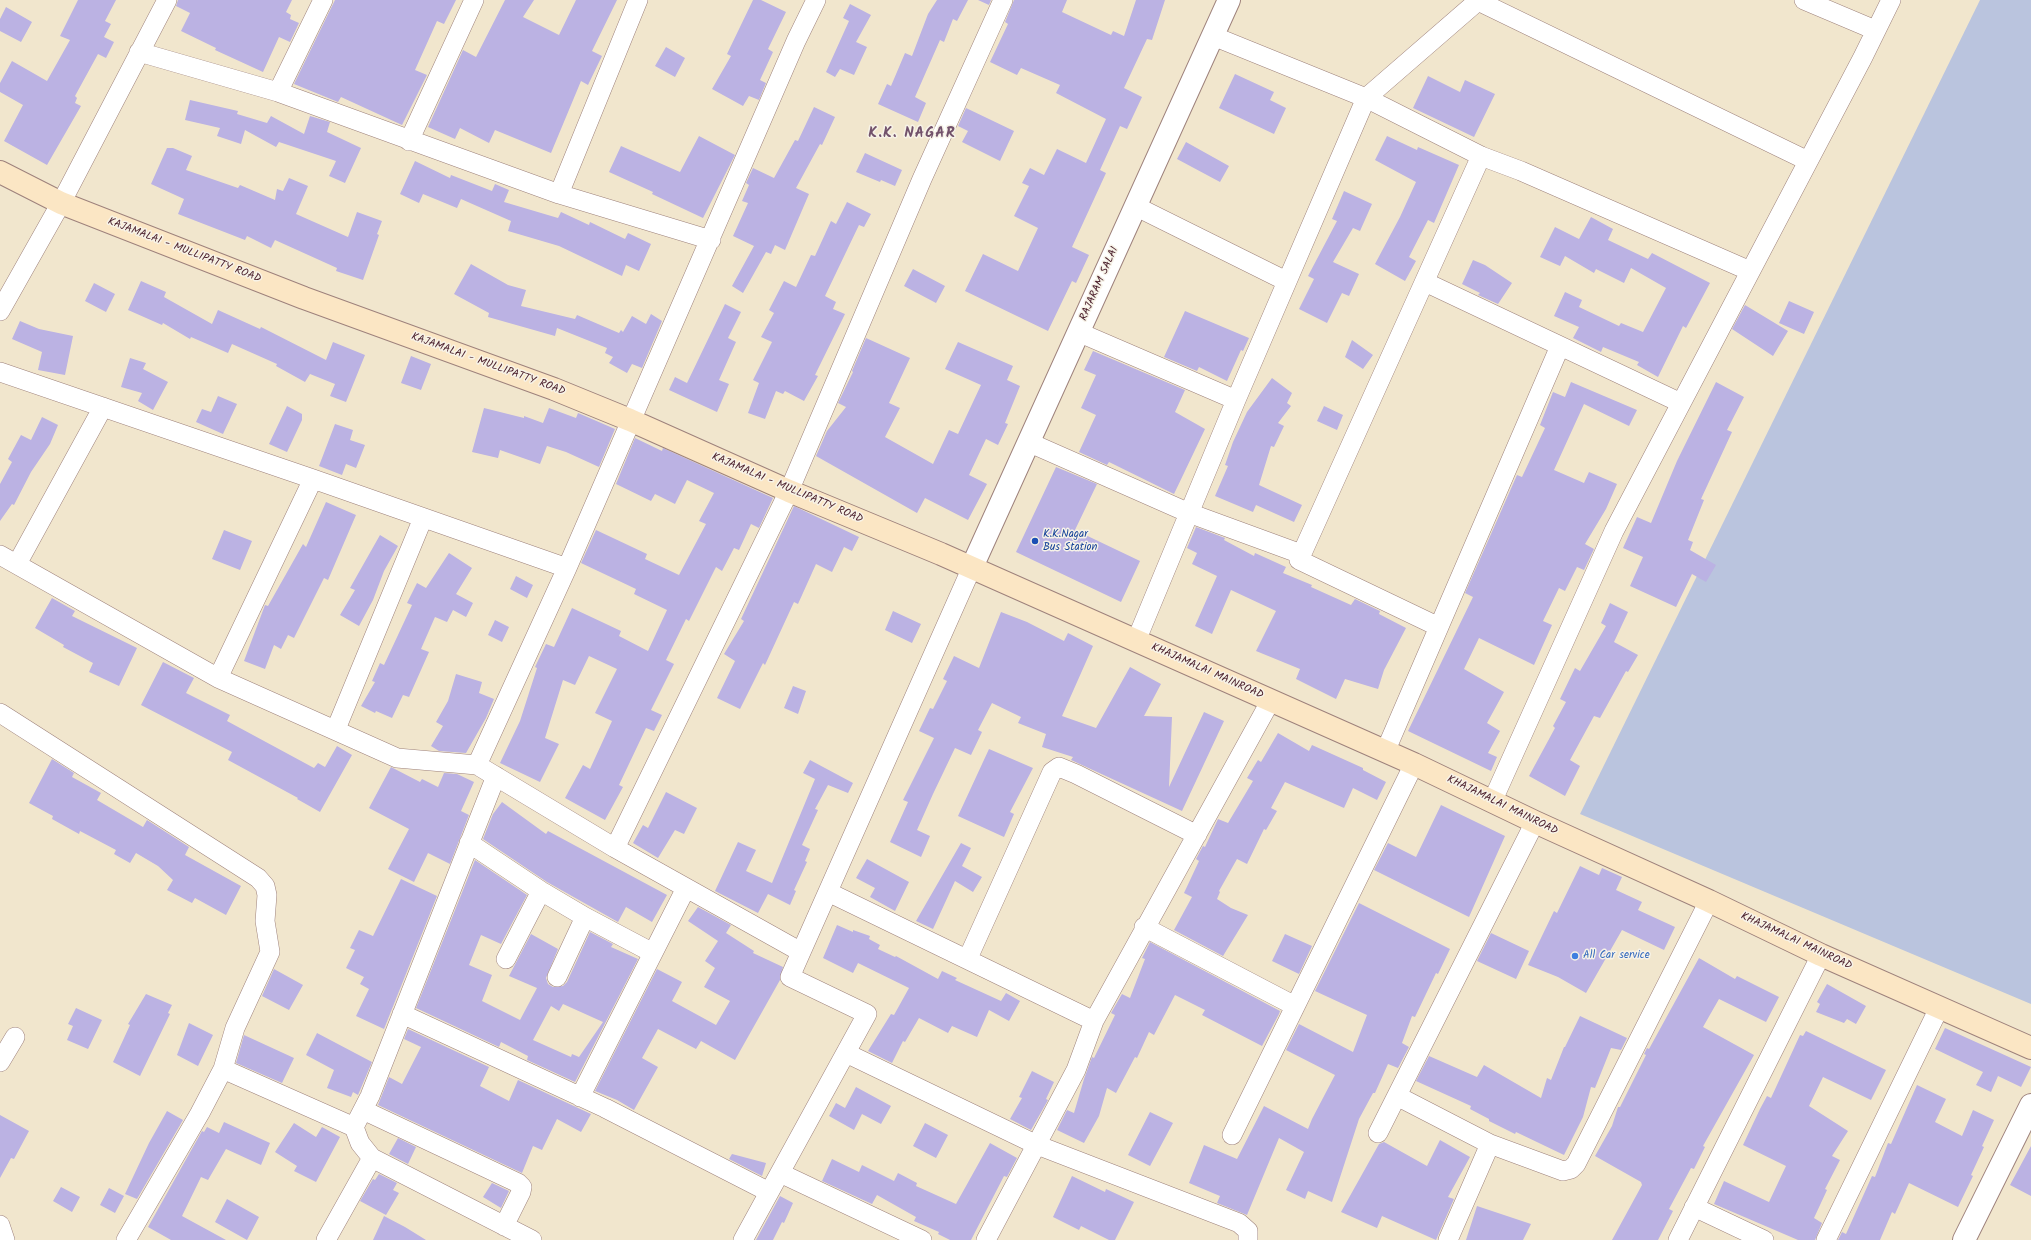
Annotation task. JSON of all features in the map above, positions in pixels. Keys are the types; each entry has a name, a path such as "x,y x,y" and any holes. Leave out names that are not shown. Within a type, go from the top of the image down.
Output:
{"main road":[{"name":"KAJAMALAI - MULLIPATTY ROAD","path":"0,172 60,203 304,298 554,389 630,420 789,491 972,568"},
{"name":"KHAJAMALAI MAINROAD","path":"972,568 1414,764 1492,802 1709,901 1822,955 2031,1048"}],"street":[{"path":"0,311 60,203 167,0"},
{"path":"278,92 323,0"},
{"path":"409,141 474,0"},
{"path":"559,194 638,0"},
{"path":"477,765 711,240 796,41 816,0"},
{"path":"615,848 789,491 922,179 1003,0"},
{"name":"RAJARAM SALAI","path":"972,568 1229,0"},
{"path":"1136,641 1188,513 1366,98 1478,0 1808,161"},
{"path":"1804,0 1875,30"},
{"path":"1492,802 1614,530 1891,0"},
{"path":"1213,36 1366,98 1481,156 1521,171 1750,271"},
{"path":"139,52 278,92 409,141 559,194 711,240"},
{"path":"1440,627 1299,560 1481,156"},
{"path":"1135,206 1286,282"},
{"path":"1425,282 1681,403"},
{"path":"1078,332 1236,400"},
{"path":"1385,752 1560,346"},
{"path":"0,372 313,479 566,568"},
{"path":"17,564 103,407"},
{"path":"1028,442 1188,513 1302,554"},
{"path":"218,678 313,479"},
{"path":"336,729 423,518"},
{"path":"0,555 218,678 336,729 397,758 477,765 615,848 801,952"},
{"path":"790,977 972,568"},
{"path":"986,1240 1076,1070 1094,1021 1190,837 1271,700"},
{"path":"0,713 251,873 265,886 267,895 265,921 270,952 235,1028 223,1069 200,1113 127,1240"},
{"path":"1232,1135 1414,764"},
{"path":"968,958 1052,772 1059,767 1076,774 1190,837"},
{"path":"354,1127 363,1110 402,1014 496,776"},
{"path":"1378,1133 1535,822"},
{"path":"470,843 542,891 585,917 653,952"},
{"path":"580,1097 686,888"},
{"path":"506,959 542,891"},
{"path":"828,892 968,958 1094,1021"},
{"path":"1397,1096 1490,1144 1563,1171 1570,1169 1576,1164 1709,901"},
{"path":"557,977 585,917"},
{"path":"1144,927 1295,1006"},
{"path":"742,1240 867,1014 790,977 775,937"},
{"path":"1678,1240 1822,955"},
{"path":"1826,1240 1939,1008"},
{"path":"402,1014 580,1097 769,1192"},
{"path":"0,1062 15,1037"},
{"path":"846,1053 1036,1144 1239,1223 1248,1231 1248,1240"},
{"path":"223,1069 354,1127 360,1143 372,1158 532,1240"},
{"path":"1964,1240 2031,1105"},
{"path":"363,1110 518,1183 522,1187 521,1192 504,1226"},
{"path":"1448,1240 1490,1144"},
{"path":"326,1240 372,1158"},
{"path":"780,1172 922,1240"},
{"path":"1694,1208 1764,1240"},
{"path":"0,1225 5,1240"}],"shaded area":[{"path":"1980,0 2031,0 2031,1004 1580,814"}],"building":[{"path":"78,0 116,0 105,21 111,24 104,37 114,42 106,58 98,54 75,96 77,98 75,103 81,106 47,165 4,141 23,105 0,92 0,83 12,61 47,81 70,40 60,36"},
{"path":"178,0 292,0 286,12 291,15 290,19 299,23 290,42 279,37 263,72 215,50 216,48 181,31 190,13 176,6"},
{"path":"335,0 456,0 444,24 437,21 415,70 427,75 402,125 341,97 338,102 294,84"},
{"path":"505,0 534,0 523,17 559,35 576,0 617,0 592,51 602,56 588,85 581,81 551,153 495,130 489,143 460,128 455,139 428,127 463,50 476,57"},
{"path":"753,0 761,0 786,12 768,49 773,52 760,80 766,83 759,100 749,96 743,106 712,89 731,56 727,54"},
{"path":"937,0 968,0 957,21 953,19 944,42 940,40 915,97 926,103 918,122 878,104 887,84 891,86 905,53 912,56 928,14"},
{"path":"978,0 991,0 989,5"},
{"path":"1014,0 1067,0 1062,12 1111,35 1113,31 1124,36 1136,0 1165,0 1152,40 1147,39 1124,88 1142,97 1127,129 1120,126 1100,170 1106,173 1072,247 1089,255 1076,283 1072,281 1048,331 965,291 983,254 1018,271 1038,228 1014,216 1029,186 1022,183 1030,168 1044,175 1057,149 1086,163 1106,119 1056,93 1060,85 1021,68 1017,75 990,62 1008,24 1005,22"},
{"path":"850,4 871,15 856,42 867,47 854,75 840,69 835,77 826,72 849,21 843,18"},
{"path":"6,7 32,22 21,42 0,31 0,19"},
{"path":"666,47 685,58 675,77 655,66"},
{"path":"1235,74 1274,92 1270,100 1286,108 1274,134 1219,108"},
{"path":"1428,76 1460,92 1465,80 1495,94 1474,137 1413,108"},
{"path":"190,100 238,111 237,114 267,123 271,116 304,134 310,116 330,122 327,132 361,148 345,183 329,176 336,161 279,142 276,147 245,130 241,144 217,136 220,128 185,120"},
{"path":"814,107 835,117 822,145 820,144 796,188 809,194 785,250 775,245 771,254 766,252 743,293 732,286 754,246 733,236 748,203 742,201 749,185 746,183 753,168 774,178 795,140 798,141"},
{"path":"966,108 1014,131 1000,161 962,142 968,131 958,126"},
{"path":"699,136 735,155 703,218 652,194 653,192 609,172 621,146 680,172"},
{"path":"1387,136 1417,150 1418,147 1459,165 1434,223 1428,220 1409,257 1416,261 1405,281 1375,264 1400,217 1416,182 1375,160"},
{"path":"1186,142 1229,166 1220,182 1177,159"},
{"path":"167,148 173,148 192,156 186,170 238,188 240,185 275,200 277,189 283,191 289,178 308,186 296,214 348,237 357,212 382,221 377,234 379,235 363,280 336,271 337,268 275,240 271,248 247,236 245,240 178,214 184,199 151,184"},
{"path":"865,153 902,170 895,186 881,180 880,182 856,172"},
{"path":"415,161 450,178 451,175 492,191 495,184 509,190 504,202 558,218 561,212 589,225 590,222 625,239 628,233 651,244 639,271 626,265 622,276 559,246 508,231 511,221 461,199 457,208 423,194 419,203 400,194"},
{"path":"1344,191 1372,204 1360,231 1353,228 1333,262 1359,274 1349,296 1342,293 1327,323 1299,309 1314,279 1308,276 1337,221 1332,219"},
{"path":"847,202 871,214 864,227 859,225 825,296 836,302 833,309 845,314 815,375 818,376 804,401 785,391 783,394 776,391 765,419 748,413 759,383 753,380 772,342 761,337 774,313 769,310 784,281 796,287 811,255 815,256 831,221 836,224"},
{"path":"1591,217 1613,229 1608,240 1648,259 1652,253 1710,283 1686,328 1683,326 1658,377 1637,365 1639,362 1603,347 1601,352 1573,338 1579,327 1554,316 1565,292 1582,300 1579,307 1619,326 1621,323 1643,332 1666,288 1631,268 1624,283 1596,269 1594,273 1565,256 1560,266 1540,257 1555,227 1579,239"},
{"path":"1473,260 1485,265 1512,283 1498,304 1478,295 1480,293 1462,284"},
{"path":"471,264 508,285 526,290 521,306 575,319 577,315 619,333 621,330 623,332 632,316 646,324 651,314 662,321 642,368 632,364 627,373 609,363 613,357 605,353 607,348 557,328 555,336 488,317 489,313 454,294"},
{"path":"913,269 945,286 936,303 904,286"},
{"path":"141,281 166,292 164,297 212,324 218,310 260,329 261,327 326,360 333,342 365,355 346,402 330,396 335,384 310,374 305,382 276,366 277,364 232,344 228,353 191,337 190,339 163,323 162,325 128,310"},
{"path":"94,283 115,294 106,312 85,301"},
{"path":"1789,301 1814,312 1804,334 1779,323"},
{"path":"725,304 741,312 728,338 736,342 719,380 729,384 717,412 669,390 675,377 687,383"},
{"path":"1745,305 1788,331 1773,356 1732,329"},
{"path":"1185,311 1249,338 1243,351 1241,350 1227,381 1199,367 1197,371 1164,357"},
{"path":"20,321 39,329 73,336 65,375 38,370 42,352 12,339"},
{"path":"866,338 910,358 889,403 900,408 885,437 933,464 949,430 958,434 981,385 945,369 958,342 1013,366 1007,380 1020,386 1005,423 1008,424 998,445 986,439 969,475 987,484 968,520 925,498 917,513 816,456 827,431 846,407 838,403 853,372 852,371"},
{"path":"1352,340 1373,355 1363,369 1345,357"},
{"path":"1093,351 1185,390 1175,412 1205,429 1174,494 1109,462 1107,465 1079,452 1096,415 1081,408 1096,375 1084,370"},
{"path":"411,356 431,364 421,390 401,383"},
{"path":"130,358 146,363 143,369 168,382 153,410 138,401 142,393 121,387"},
{"path":"1272,378 1292,393 1287,403 1291,406 1278,423 1284,426 1274,447 1271,446 1259,485 1302,505 1294,522 1256,505 1253,512 1215,496 1228,466 1225,465 1233,442 1247,412"},
{"path":"1571,382 1637,410 1629,426 1584,404 1554,470 1584,483 1589,472 1617,484 1606,509 1585,544 1594,549 1584,570 1577,567 1565,591 1559,588 1543,621 1552,625 1534,665 1479,638 1464,669 1504,692 1487,723 1500,731 1488,753 1497,757 1491,771 1408,731 1473,597 1465,593 1517,475 1522,477 1545,428 1540,425 1553,392 1565,397"},
{"path":"1716,382 1744,397 1727,430 1732,432 1701,499 1704,500 1688,540 1693,542 1690,550 1716,565 1706,582 1692,574 1676,607 1630,586 1643,557 1623,548 1637,517 1651,523 1677,461"},
{"path":"218,396 237,404 223,434 196,422 202,409 211,412"},
{"path":"287,406 302,414 302,420 287,452 269,444"},
{"path":"1324,406 1343,415 1337,430 1317,421"},
{"path":"484,408 524,418 524,416 543,423 549,408 576,418 578,413 615,429 599,467 566,452 547,446 540,464 500,450 498,458 472,452"},
{"path":"42,417 58,425 50,444 31,472 14,505 12,504 0,521 0,484 12,462 8,459 21,435 31,440"},
{"path":"335,424 353,430 350,440 365,445 356,468 346,464 342,475 319,466"},
{"path":"635,438 662,451 663,448 773,498 759,528 751,524 739,550 734,548 722,571 716,567 689,621 686,619 666,660 674,664 651,710 662,715 654,731 646,728 619,785 623,787 605,820 565,798 583,765 590,769 612,721 595,713 617,669 589,656 575,685 563,680 545,738 559,744 540,782 500,763 520,721 537,668 535,667 546,644 554,647 572,608 621,631 619,636 648,651 667,610 634,594 636,589 581,563 596,530 647,554 645,559 679,575 706,524 699,521 714,493 687,480 675,504 655,494 651,501 616,484"},
{"path":"1056,467 1097,484 1075,530 1140,561 1121,602 1016,552"},
{"path":"326,502 356,515 328,580 324,578 294,638 288,635 281,649 274,645 265,669 244,661 265,605 268,606 303,544 306,547"},
{"path":"794,506 859,537 852,551 844,547 832,572 816,564 798,604 794,602 765,665 763,663 740,709 717,698 735,661 724,654 744,621 741,619"},
{"path":"1196,527 1225,538 1224,540 1254,556 1255,553 1286,567 1283,573 1312,585 1311,587 1351,605 1355,599 1380,611 1379,614 1406,628 1384,670 1378,689 1345,679 1336,699 1296,679 1300,669 1256,651 1276,611 1231,590 1212,634 1195,626 1217,576 1192,564 1197,553 1187,548"},
{"path":"224,530 252,541 240,570 212,559"},
{"path":"380,535 398,546 384,571 373,600 359,626 340,615 355,590 350,588"},
{"path":"449,553 472,568 456,594 473,603 466,617 453,610 447,622 435,617 421,649 429,652 409,697 403,695 392,718 376,711 375,713 361,706 375,682 372,681 380,663 384,665 412,605 407,603 417,583 426,588"},
{"path":"516,576 533,585 527,598 510,589"},
{"path":"52,598 75,611 72,616 137,648 119,686 89,672 93,663 63,647 64,645 35,628"},
{"path":"1610,603 1628,612 1614,642 1638,655 1628,672 1626,671 1600,718 1594,716 1570,760 1580,766 1565,796 1529,776 1555,728 1553,726 1566,702 1560,699 1575,668 1580,671 1606,626 1601,623"},
{"path":"893,611 921,624 912,643 885,630"},
{"path":"1001,612 1027,622 1064,641 1068,633 1093,646 1062,716 1096,728 1130,667 1161,684 1144,716 1172,717 1169,787 1204,712 1224,721 1182,811 1071,760 1073,757 1042,747 1046,734 1018,723 1021,717 992,703 978,730 982,732 971,755 955,748 933,794 917,830 930,836 921,857 890,842 908,802 903,800 934,738 919,731 930,708 933,709 947,681 943,679 954,656 979,668"},
{"path":"495,620 509,627 502,642 488,635"},
{"path":"163,662 194,678 186,693 230,715 227,721 314,768 318,763 325,767 337,746 352,755 320,812 297,799 298,798 228,760 232,752 141,705"},
{"path":"456,674 482,682 479,693 494,699 486,718 466,753 439,751 431,746 443,726 436,722 448,701"},
{"path":"793,686 806,691 798,714 784,708"},
{"path":"1278,733 1309,751 1312,745 1363,768 1363,770 1386,782 1377,800 1353,788 1344,808 1285,782 1271,808 1277,811 1266,830 1264,829 1247,864 1237,859 1219,891 1220,892 1217,899 1231,908 1248,915 1223,956 1174,930 1192,897 1184,893 1199,861 1196,859 1203,846 1205,847 1218,819 1228,823 1253,781 1247,778 1258,760 1261,762"},
{"path":"989,749 1033,768 1010,812 1014,814 1004,837 958,816"},
{"path":"52,759 74,773 72,777 101,793 97,800 143,827 147,820 189,847 185,855 241,886 226,915 195,898 192,903 167,890 173,880 158,866 136,853 130,863 114,854 116,850 80,831 79,834 52,819 53,816 29,803"},
{"path":"810,760 853,783 848,793 828,785 815,809 818,810 802,845 810,849 805,861 807,862 794,890 796,891 790,905 768,894 758,913 715,891 738,842 756,850 746,871 772,883 815,779 803,773"},
{"path":"391,767 420,782 422,779 438,787 444,773 457,774 474,782 461,811 469,815 450,864 428,853 414,882 388,869 409,829 369,808"},
{"path":"666,792 697,808 684,834 675,830 658,858 633,843 643,825 648,828"},
{"path":"502,802 546,834 548,831 667,895 652,922 626,907 618,922 547,882 483,839 493,814"},
{"path":"1441,805 1505,836 1469,917 1374,870 1388,843 1416,857"},
{"path":"961,843 971,848 962,866 982,877 973,892 955,881 933,929 916,921"},
{"path":"867,859 909,882 895,911 870,897 875,888 856,878"},
{"path":"475,860 527,895 501,944 481,935 469,965 492,975 482,1001 520,1020 537,988 509,976 531,934 558,949 546,978 548,984 553,987 563,986 567,982 590,932 613,944 611,947 638,959 575,1082 527,1060 528,1056 501,1042 499,1047 416,1008","holes":["563,1004 603,1022 579,1057 572,1054 571,1057 533,1040 551,1006 559,1011"]},
{"path":"1580,866 1599,875 1602,868 1622,877 1616,890 1642,902 1638,910 1675,927 1664,950 1622,930 1586,993 1558,977 1528,965 1554,911 1557,913"},
{"path":"401,879 437,896 384,1029 356,1016 369,989 360,984 364,977 346,968 355,950 350,948 359,930 373,936"},
{"path":"1359,903 1450,949 1438,974 1436,973 1415,1017 1412,1016 1402,1043 1409,1047 1398,1068 1388,1064 1375,1093 1373,1093 1359,1119 1332,1202 1308,1191 1305,1199 1286,1190 1304,1152 1279,1138 1247,1215 1217,1203 1220,1196 1189,1183 1204,1145 1237,1159 1264,1106 1308,1129 1335,1075 1286,1050 1299,1024 1353,1052 1367,1015 1315,991"},
{"path":"698,907 731,925 726,933 754,951 753,953 783,967 780,980 735,1060 701,1041 696,1049 658,1029 642,1058 658,1067 634,1110 617,1100 595,1091 657,969 682,982 672,1001 716,1025 730,1001 704,987 715,968 705,961 718,941 688,921"},
{"path":"837,925 853,932 853,930 870,936 869,939 880,945 878,949 895,957 896,956 938,979 942,971 957,978 955,980 1001,1001 1006,993 1020,1001 1009,1021 989,1010 977,1037 952,1026 948,1033 919,1018 905,1042 903,1041 892,1063 868,1051 891,1014 894,1015 909,988 858,963 853,973 823,958"},
{"path":"1491,933 1529,951 1516,979 1477,961"},
{"path":"1285,934 1312,946 1299,974 1272,961"},
{"path":"1150,942 1280,1011 1262,1046 1202,1015 1205,1010 1175,995 1154,1035 1149,1032 1137,1058 1135,1057 1116,1093 1107,1088 1099,1116 1084,1143 1057,1130 1067,1110 1074,1113 1092,1057 1094,1058 1115,1015 1111,1013 1122,994 1130,998 1145,959 1142,958"},
{"path":"1699,958 1735,979 1737,976 1779,997 1766,1022 1719,999 1703,1027 1754,1055 1703,1146 1705,1147 1694,1169 1691,1168 1669,1209 1673,1211 1658,1240 1612,1240 1642,1185 1641,1182 1595,1156 1612,1126 1618,1107 1620,1107 1646,1055 1644,1054 1647,1048 1649,1049"},
{"path":"274,969 303,985 289,1010 262,996"},
{"path":"1827,984 1866,1006 1856,1024 1847,1019 1844,1023 1816,1012 1820,1004 1817,1002"},
{"path":"146,994 172,1005 168,1013 170,1014 140,1076 113,1062 130,1025 128,1024"},
{"path":"76,1008 102,1020 88,1049 67,1040 73,1026 68,1024"},
{"path":"1580,1016 1627,1038 1621,1050 1611,1048 1595,1088 1591,1087 1583,1117 1564,1155 1489,1121 1489,1119 1470,1109 1471,1106 1416,1081 1429,1056 1477,1077 1484,1065 1541,1098 1547,1078 1551,1080 1564,1047"},
{"path":"189,1023 213,1035 198,1066 177,1055"},
{"path":"1945,1028 2031,1067 2021,1087 1998,1076 1991,1092 1976,1085 1983,1072 1935,1049"},
{"path":"408,1029 489,1067 480,1086 509,1101 518,1080 591,1114 581,1132 557,1119 542,1150 533,1146 522,1173 378,1105 389,1077 402,1084 421,1047 404,1039"},
{"path":"1806,1031 1886,1070 1871,1100 1823,1077 1809,1106 1848,1131 1832,1156 1840,1160 1825,1189 1827,1190 1814,1218 1822,1223 1815,1240 1798,1240 1714,1204 1724,1181 1769,1202 1786,1166 1743,1145 1767,1096 1771,1098 1800,1035 1803,1036"},
{"path":"317,1033 372,1062 358,1095 353,1092 351,1097 327,1088 334,1070 306,1055"},
{"path":"244,1035 294,1058 282,1083 236,1063"},
{"path":"1032,1071 1054,1082 1046,1099 1048,1100 1031,1130 1010,1119 1022,1098 1019,1097"},
{"path":"1917,1085 1946,1099 1935,1122 1962,1136 1973,1110 1994,1120 1971,1175 1973,1176 1958,1207 1909,1183 1895,1214 1892,1212 1880,1240 1838,1240 1842,1232 1846,1234 1872,1176 1875,1177 1888,1143 1891,1144"},
{"path":"856,1087 891,1106 881,1124 862,1114 854,1130 829,1116 836,1103 845,1108"},
{"path":"167,1111 183,1120 137,1199 125,1194 149,1143"},
{"path":"1150,1112 1173,1123 1150,1166 1128,1155"},
{"path":"0,1115 29,1131 14,1159 11,1158 0,1178"},
{"path":"224,1122 270,1143 261,1165 226,1149 208,1180 201,1177 182,1216 226,1240 171,1240 148,1227 202,1131 204,1132 207,1127 219,1133"},
{"path":"294,1123 316,1137 322,1127 340,1137 316,1182 294,1171 297,1166 275,1152"},
{"path":"925,1123 948,1135 936,1158 913,1146"},
{"path":"398,1138 416,1147 408,1164 389,1154"},
{"path":"1440,1140 1470,1157 1448,1197 1454,1199 1436,1240 1382,1216 1377,1228 1341,1212 1379,1144 1384,1142 1427,1166"},
{"path":"990,1143 1017,1158 1007,1177 1004,1176 971,1240 950,1240 938,1234 939,1232 914,1221 916,1217 877,1195 872,1204 822,1181 832,1159 859,1172 862,1165 894,1181 898,1173 917,1183 916,1186 956,1204"},
{"path":"2031,1146 2031,1196 2010,1185"},
{"path":"732,1154 766,1163 762,1176 729,1159"},
{"path":"379,1174 397,1183 393,1190 399,1193 386,1215 360,1201 373,1179 375,1180"},
{"path":"1072,1176 1105,1192 1106,1189 1134,1202 1115,1240 1109,1240 1081,1226 1079,1230 1053,1217"},
{"path":"492,1183 509,1191 501,1208 483,1197"},
{"path":"61,1187 80,1197 72,1212 53,1201"},
{"path":"109,1188 124,1196 115,1213 100,1205"},
{"path":"780,1196 793,1203 784,1223 782,1222 773,1240 756,1240"},
{"path":"227,1199 259,1217 247,1240 215,1222"},
{"path":"1477,1206 1531,1224 1523,1240 1466,1240"},
{"path":"384,1216 405,1227 426,1240 373,1240"}],"place":[{"name":"K.K.Nagar Bus Station","path":"1035,541"},
{"name":"All Car service","path":"1575,956"}],"district":[{"name":"K.K. NAGAR","path":"912,134"}]}
